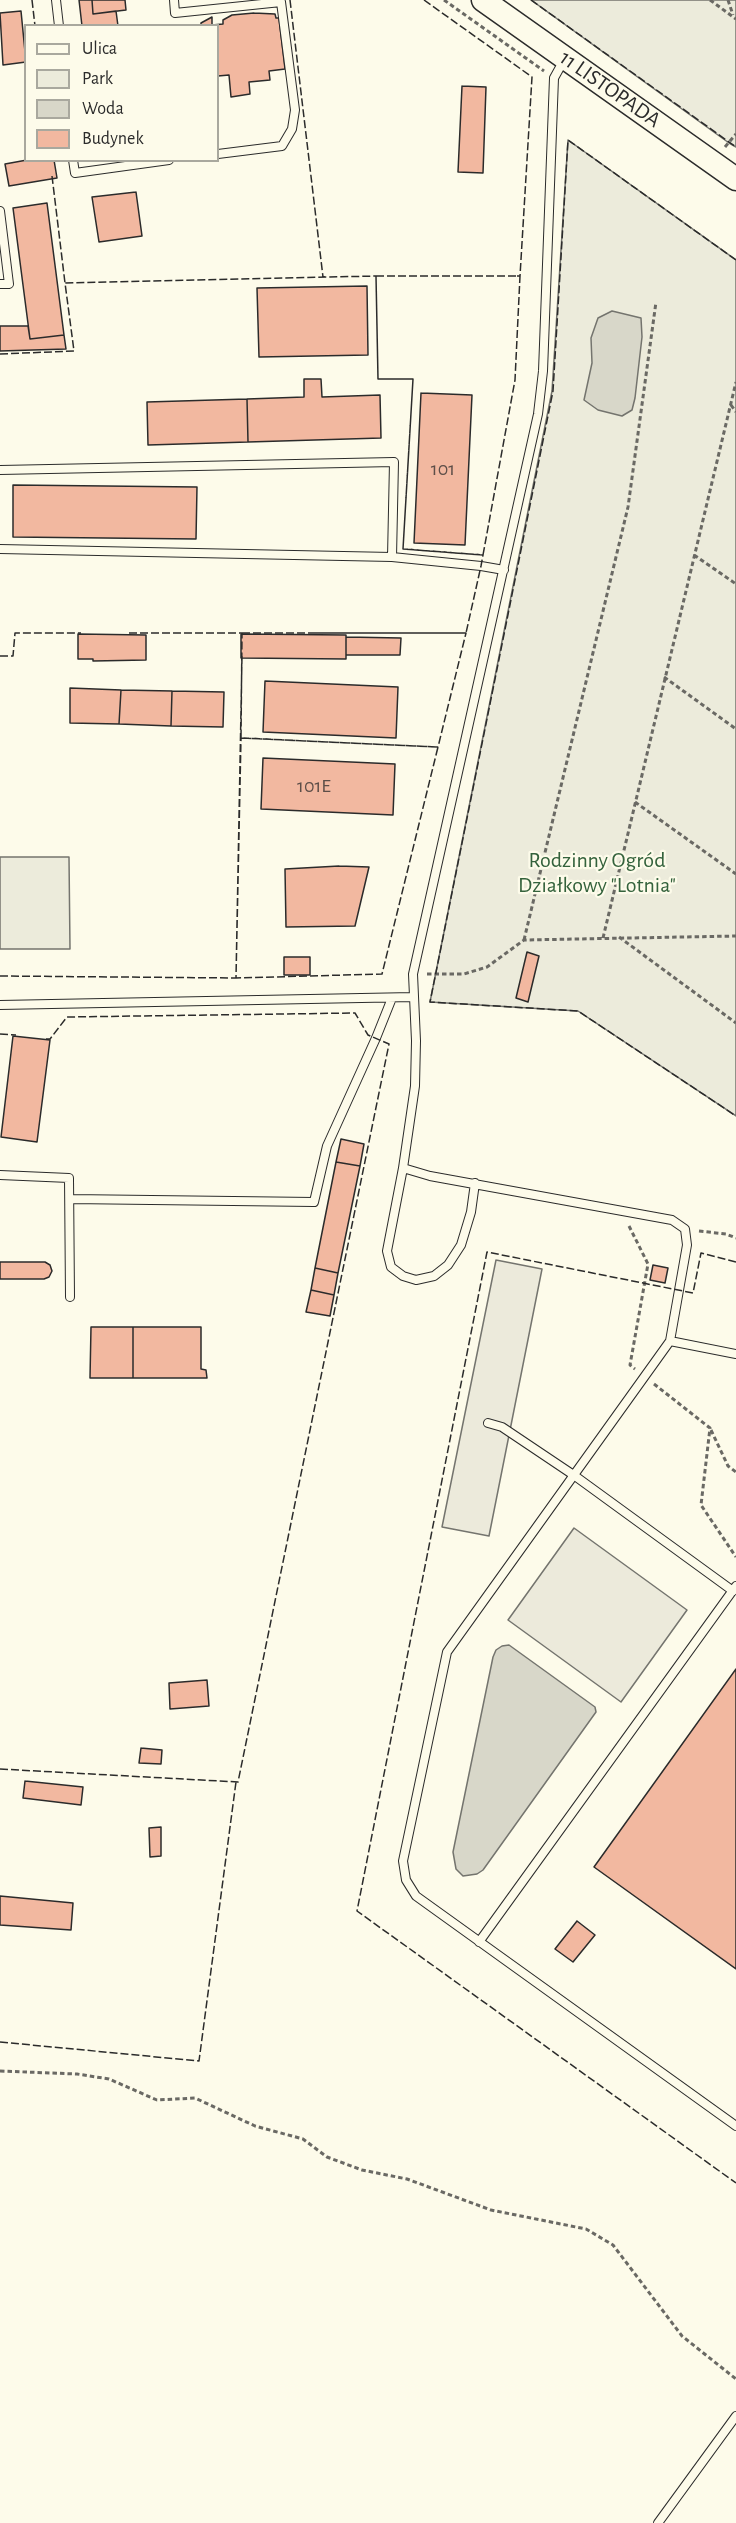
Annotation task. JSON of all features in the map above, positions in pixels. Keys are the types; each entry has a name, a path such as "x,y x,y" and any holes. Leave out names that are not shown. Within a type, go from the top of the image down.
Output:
{"street":[{"name":"11 LISTOPADA","path":"483,0 736,179"}],"lane":[{"path":"56,0 59,24"},
{"path":"174,0 176,13 281,2 295,110 292,129 282,146 219,154"},
{"path":"475,1183 471,1212 461,1245 448,1265 434,1276 416,1280 403,1276 391,1267 387,1251 403,1168 415,1086 416,1041 412,974 538,414 541,392 554,78 565,58"},
{"path":"73,162 75,173 155,162"},
{"path":"0,211 9,284 0,284"},
{"path":"0,470 394,462 392,557"},
{"path":"0,549 392,557 504,570"},
{"path":"70,1199 314,1202 327,1146 392,998"},
{"path":"0,1005 413,998"},
{"path":"403,1168 430,1176 672,1221 685,1229 687,1245 670,1341 447,1652 408,1838 404,1862 405,1880 416,1896 735,2123"},
{"path":"0,1175 69,1178 70,1297"},
{"path":"670,1341 736,1354"},
{"path":"479,1942 734,1589 502,1427 488,1424"},
{"path":"658,2523 736,2416"}],"path":[{"path":"710,0 735,18"},
{"path":"728,0 735,18"},
{"path":"729,143 736,134"},
{"path":"524,940 628,507 656,302"},
{"path":"603,938 736,382"},
{"path":"730,405 736,412"},
{"path":"694,555 736,584"},
{"path":"664,677 736,729"},
{"path":"635,802 736,874"},
{"path":"436,974 464,974 487,967 524,940 736,936"},
{"path":"619,937 736,1023"},
{"path":"621,1211 648,1264 630,1365 710,1428 728,1466 736,1472"},
{"path":"685,1229 726,1234 736,1238"},
{"path":"710,1428 701,1505 736,1557"},
{"path":"0,2072 77,2074 109,2079 157,2100 195,2098 255,2127 303,2139 327,2157 362,2170 407,2179 491,2210 586,2229 613,2245 682,2336 736,2379"}],"green space":[{"path":"531,0 736,0 736,147 729,143"},
{"name":"Rodzinny Ogród Działkowy \"Lotnia\"","path":"568,140 736,260 736,1116 578,1011 430,1002 552,391"},
{"path":"0,857 69,857 70,949 0,949"}],"shaded area":[{"path":"496,1260 542,1269 489,1536 442,1527"},
{"path":"574,1528 687,1610 621,1702 508,1620"}],"water":[{"path":"612,311 641,318 642,337 635,398 632,410 622,416 598,410 584,400 592,363 591,338 598,318"},
{"path":"509,1645 595,1707 596,1712 483,1870 477,1874 463,1876 456,1869 453,1852 493,1657 496,1650"}],"building":[{"path":"79,0 92,0 93,14 116,11 118,24 82,24"},
{"path":"92,0 125,0 126,10 93,14"},
{"path":"21,11 24,62 3,65 0,13"},
{"path":"275,14 276,18 279,18 285,69 269,71 270,80 249,82 250,94 231,97 229,75 219,76 219,24 223,24 223,20 232,15"},
{"path":"212,17 212,24 201,24 201,23"},
{"path":"462,86 486,87 483,173 458,172"},
{"path":"24,161 54,162 57,178 9,186 5,164"},
{"path":"136,192 142,236 99,242 92,197"},
{"path":"47,203 64,335 30,339 13,208"},
{"path":"367,286 368,355 259,357 257,288"},
{"path":"0,326 28,326 30,339 64,335 66,349 0,351"},
{"path":"304,379 321,379 322,397 380,395 381,438 248,442 247,399 304,397"},
{"path":"421,393 472,395 465,545 414,543"},
{"path":"247,399 248,442 148,445 147,402"},
{"path":"13,485 197,487 196,539 13,537"},
{"path":"78,634 146,635 146,660 78,659"},
{"path":"241,634 346,635 346,659 241,658"},
{"path":"346,637 401,638 400,655 346,655"},
{"path":"265,681 398,687 396,738 263,732"},
{"path":"70,688 121,690 119,724 70,723"},
{"path":"121,690 172,691 171,726 119,724"},
{"path":"172,691 224,692 223,727 171,726"},
{"path":"263,758 395,764 393,815 261,809"},
{"path":"369,867 355,926 286,927 285,869"},
{"path":"527,952 539,956 528,1002 516,998"},
{"path":"284,957 310,957 310,975 284,975"},
{"path":"13,1036 50,1040 37,1142 1,1137"},
{"path":"341,1139 364,1144 360,1166 336,1162"},
{"path":"336,1162 360,1166 338,1273 315,1268"},
{"path":"0,1262 45,1262 50,1265 52,1271 49,1277 44,1279 0,1279"},
{"path":"653,1265 668,1268 665,1283 650,1280"},
{"path":"315,1268 338,1273 334,1295 311,1290"},
{"path":"311,1290 334,1295 330,1316 306,1312"},
{"path":"91,1327 133,1327 133,1378 90,1378"},
{"path":"133,1327 201,1327 201,1369 206,1370 207,1378 133,1378"},
{"path":"736,1669 736,1969 594,1867"},
{"path":"207,1680 209,1706 170,1709 169,1683"},
{"path":"141,1748 162,1750 161,1764 139,1763"},
{"path":"25,1781 83,1787 81,1805 23,1798"},
{"path":"161,1827 161,1856 150,1857 149,1828"},
{"path":"0,1896 73,1903 71,1930 0,1925"},
{"path":"577,1921 595,1935 573,1962 555,1949"}],"fence":[{"path":"32,0 35,24"},
{"path":"290,0 323,277 325,277"},
{"path":"424,0 532,77 520,276 517,276"},
{"path":"531,0 736,147"},
{"path":"736,260 568,140 553,391 430,1002 578,1011 736,1116"},
{"path":"52,176 65,283"},
{"path":"376,276 520,276 515,380 483,555 403,549 413,379 378,379 376,276"},
{"path":"0,354 74,351 65,283 376,276 378,379 413,379 403,549 483,555 466,633 315,633"},
{"path":"0,656 13,656 15,633 81,633"},
{"path":"129,633 243,633"},
{"path":"242,633 466,633 438,747 241,738 242,633"},
{"path":"0,976 236,978 242,656"},
{"path":"241,738 438,747 382,974 236,978 241,738"},
{"path":"0,1769 238,1782 389,1044 368,1035 355,1013 67,1017 50,1039 46,1039"},
{"path":"0,1034 16,1035"},
{"path":"736,1262 701,1253 693,1293 487,1252 357,1911 736,2183"},
{"path":"0,2042 199,2061 236,1782"}]}
